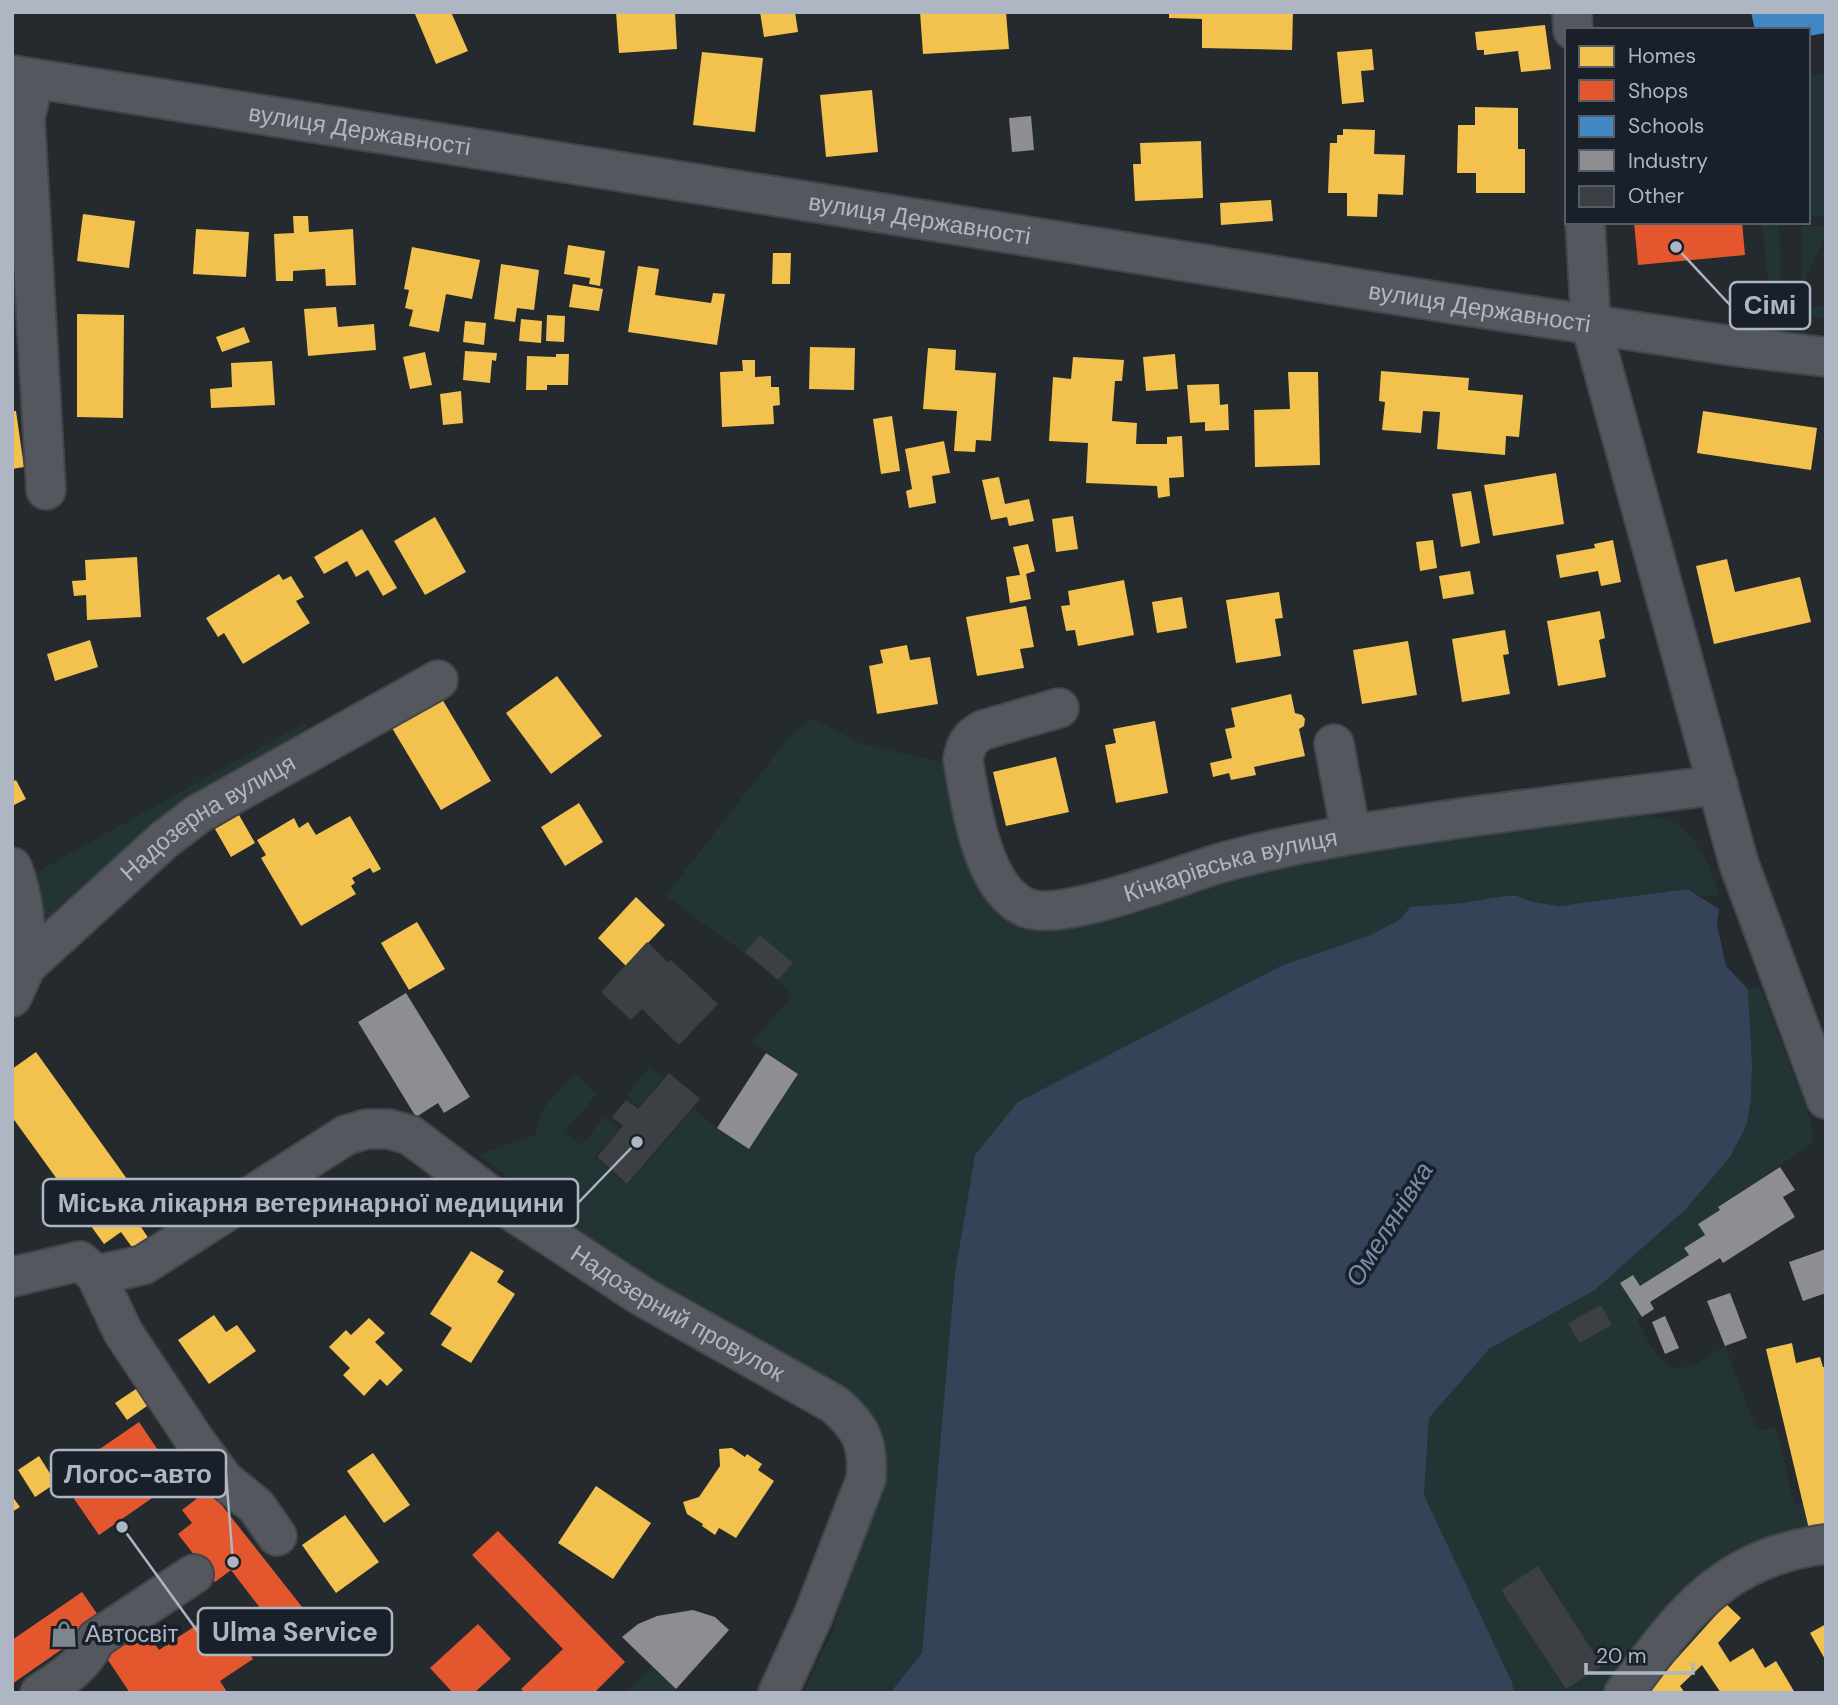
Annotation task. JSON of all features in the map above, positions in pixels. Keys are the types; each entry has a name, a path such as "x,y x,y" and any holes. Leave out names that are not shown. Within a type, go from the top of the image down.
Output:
{"street":[{"name":"вулиця Державності","path":"23,77 1591,325 1826,358"},
{"path":"23,77 46,489"},
{"path":"1585,224 1591,325 1739,864 1826,1099"},
{"name":"Надозерна вулиця","path":"19,982 164,840 198,814 438,680"},
{"name":"Кічкарівська вулиця","path":"1059,708 983,730 973,736 965,746 963,759 982,849 989,867 997,884 1013,902 1030,910 1045,911 1091,903 1215,865 1304,842 1718,785"},
{"path":"1334,744 1351,834"},
{"path":"12,867 20,888 26,927 19,982"},
{"name":"Надозерний провулок","path":"96,1275 143,1265 346,1135 367,1129 389,1129 410,1135 503,1205 643,1297 834,1404 854,1421 863,1440 867,1464 866,1479 813,1616 778,1693"},
{"path":"12,1276 80,1261 96,1275 123,1332 196,1442 224,1480 256,1506 277,1535"},
{"path":"1625,1692 1663,1641 1714,1587 1738,1570 1769,1556 1826,1544"},
{"path":"40,1693 74,1670 87,1656 96,1639 194,1574"}],"shaded area":[{"path":"1826,73 1826,217 1810,216 1810,75"},
{"path":"1762,224 1779,224 1781,282 1775,311 1771,310"},
{"path":"1801,226 1826,227 1826,235 1802,285"},
{"path":"1802,305 1826,307 1826,318 1801,315"},
{"path":"812,718 859,743 952,765 1006,913 1491,824 1648,816 1671,821 1683,828 1703,855 1720,895 1697,896 1687,889 1559,906 1533,902 1517,896 1505,896 972,1693 803,1693 834,1628 874,1482 871,1435 646,1288 623,1258 521,1196 505,1174 478,1155 536,1134 544,1109 574,1074 597,1094 564,1131 627,1185 694,1108 717,1128 750,1148 798,1074 752,1042 793,995 747,955 666,895 788,739"},
{"path":"306,722 313,740 43,939 29,887 37,872"},
{"path":"1760,987 1811,1120 1813,1143 1718,1207 1720,1210 1698,1224 1705,1235 1684,1248 1689,1255 1640,1286 1642,1317 1637,1320 1655,1352 1668,1365 1685,1367 1725,1346 1757,1431 1776,1427 1794,1504 1803,1503 1809,1529 1607,1693 1514,1693 1512,1682 1424,1495 1429,1418 1489,1349 1595,1290 1686,1209 1730,1157 1747,1124 1751,1099 1748,989"},
{"path":"650,1066 663,1077 639,1107 630,1100 628,1094"},
{"path":"605,1117 620,1129 595,1157 581,1145"},
{"path":"652,1666 680,1693 626,1693"}],"water":[{"name":"Омелянівка","path":"1687,889 1719,909 1717,924 1726,966 1748,989 1752,1064 1747,1124 1730,1157 1686,1209 1595,1290 1489,1349 1429,1418 1424,1495 1512,1682 1514,1693 890,1693 922,1653 955,1274 975,1155 1018,1102 1281,966 1371,935 1401,919 1410,907 1463,903 1505,896 1517,896 1533,902 1559,906"}],"building: Homes":[{"path":"451,12 468,51 436,64 415,14"},
{"path":"616,12 675,12 677,49 619,53"},
{"path":"760,12 795,12 798,32 764,37"},
{"path":"920,12 1006,12 1009,49 923,54"},
{"path":"1169,12 1293,12 1292,50 1202,48 1202,19 1169,18"},
{"path":"1545,25 1551,69 1521,72 1518,51 1484,55 1484,50 1477,50 1475,32"},
{"path":"1372,49 1374,70 1361,71 1364,102 1342,104 1337,52"},
{"path":"702,52 763,58 755,132 693,125"},
{"path":"872,90 878,152 826,157 820,95"},
{"path":"1475,107 1518,108 1518,149 1525,149 1525,193 1476,193 1476,173 1457,173 1458,125 1475,125"},
{"path":"1343,129 1375,130 1374,154 1405,155 1403,195 1378,194 1377,217 1347,216 1347,193 1328,193 1330,143 1337,143 1337,135 1343,135"},
{"path":"1201,141 1203,198 1135,201 1133,164 1141,164 1140,143"},
{"path":"1271,200 1273,221 1221,225 1220,203"},
{"path":"83,214 135,221 129,268 77,261"},
{"path":"293,216 308,216 309,232 353,229 356,285 326,286 325,269 293,271 293,281 276,281 274,234 294,233"},
{"path":"196,229 249,232 246,277 193,274"},
{"path":"568,245 605,251 600,286 589,284 590,278 564,274"},
{"path":"412,247 480,260 472,299 446,294 439,332 409,326 413,310 405,308 409,290 404,289"},
{"path":"12,248 15,248 17,296 12,296"},
{"path":"773,253 791,253 790,284 772,284"},
{"path":"501,264 539,270 534,310 517,308 515,322 494,319"},
{"path":"638,266 659,269 655,295 711,303 713,293 725,294 717,345 628,332"},
{"path":"573,284 603,289 599,311 569,307"},
{"path":"336,307 338,327 374,324 376,350 308,356 304,309"},
{"path":"77,314 124,315 123,418 77,417"},
{"path":"547,315 565,316 564,342 546,341"},
{"path":"521,319 542,321 541,343 519,341"},
{"path":"465,321 486,323 484,345 463,342"},
{"path":"244,327 250,342 222,352 216,337"},
{"path":"810,347 855,348 854,390 809,389"},
{"path":"928,348 956,350 955,370 996,373 991,441 976,440 975,452 954,451 957,411 923,409"},
{"path":"465,351 497,353 496,361 492,360 490,383 463,380"},
{"path":"425,352 432,385 410,389 403,357"},
{"path":"556,354 569,354 568,385 547,385 547,390 526,390 527,356 556,357"},
{"path":"1175,354 1178,389 1146,391 1143,357"},
{"path":"1073,357 1124,360 1122,381 1115,381 1112,421 1137,423 1136,444 1167,444 1167,437 1182,436 1184,477 1169,478 1170,496 1158,498 1157,486 1086,483 1088,443 1049,441 1053,377 1071,379"},
{"path":"742,360 755,360 755,377 771,376 771,387 779,387 780,405 773,406 774,424 722,427 720,372 743,371"},
{"path":"272,361 275,405 211,408 210,389 232,387 231,363"},
{"path":"1381,371 1469,378 1468,390 1523,395 1519,437 1506,436 1505,455 1437,449 1440,412 1423,411 1421,433 1382,430 1385,402 1379,401"},
{"path":"1288,372 1318,372 1320,465 1255,467 1254,410 1290,409"},
{"path":"1219,384 1220,405 1228,404 1229,430 1205,431 1205,422 1190,423 1187,385"},
{"path":"461,391 463,423 443,425 440,394"},
{"path":"12,411 16,411 24,467 12,469"},
{"path":"1703,411 1817,428 1811,470 1697,453"},
{"path":"892,416 900,471 881,474 873,419"},
{"path":"944,441 950,473 932,476 936,503 909,508 906,491 912,489 905,449"},
{"path":"1556,473 1564,524 1493,536 1484,485"},
{"path":"999,477 1005,504 1029,499 1034,521 1009,526 1007,517 991,520 982,480"},
{"path":"1471,491 1480,543 1461,547 1452,494"},
{"path":"1073,516 1078,549 1056,552 1052,519"},
{"path":"435,517 466,572 425,595 394,541"},
{"path":"362,529 397,588 383,596 368,570 356,577 347,561 324,574 314,557"},
{"path":"1433,540 1437,568 1420,571 1416,542"},
{"path":"1613,540 1621,582 1601,586 1598,571 1560,578 1556,555 1595,548 1594,544"},
{"path":"1028,544 1035,571 1026,574 1031,599 1010,603 1006,577 1020,575 1013,547"},
{"path":"137,557 141,617 87,620 86,595 74,596 72,581 86,580 85,560"},
{"path":"1727,559 1735,592 1800,577 1811,622 1714,644 1696,566"},
{"path":"1470,571 1474,594 1443,599 1439,576"},
{"path":"279,574 283,580 291,576 304,597 296,601 310,623 243,664 224,633 218,637 206,618"},
{"path":"1124,580 1134,635 1078,646 1075,630 1066,631 1061,606 1070,605 1068,591"},
{"path":"1279,592 1283,618 1275,619 1281,656 1236,663 1226,600"},
{"path":"1182,597 1187,628 1157,633 1152,602"},
{"path":"1026,606 1034,647 1020,649 1024,668 977,676 966,617"},
{"path":"1600,611 1605,638 1599,640 1606,677 1558,686 1547,621"},
{"path":"1505,630 1509,654 1503,655 1510,694 1462,702 1452,639"},
{"path":"90,640 98,667 55,681 47,654"},
{"path":"1408,641 1417,695 1362,704 1353,650"},
{"path":"907,645 910,660 930,657 938,704 877,714 869,666 883,663 880,650"},
{"path":"557,676 602,736 551,774 506,713"},
{"path":"1291,694 1295,713 1305,719 1304,726 1299,729 1305,756 1254,767 1256,775 1231,780 1229,773 1213,777 1210,763 1232,758 1225,729 1235,727 1231,708"},
{"path":"442,699 491,781 441,810 392,728"},
{"path":"1155,721 1168,793 1116,803 1105,745 1116,743 1113,729"},
{"path":"1056,757 1069,812 1006,826 993,772"},
{"path":"16,780 26,799 12,806 12,782"},
{"path":"579,803 603,842 565,866 541,827"},
{"path":"239,815 255,843 231,857 215,829"},
{"path":"350,816 381,869 373,873 370,868 352,878 355,883 351,886 356,894 301,926 261,858 266,855 257,840 294,818 299,828 308,822 316,835"},
{"path":"636,897 665,925 626,966 598,938"},
{"path":"417,922 445,969 409,990 381,943"},
{"path":"36,1052 150,1211 137,1221 149,1239 134,1250 121,1232 104,1244 12,1117 12,1069"},
{"path":"471,1251 504,1271 497,1282 515,1294 471,1363 441,1345 452,1328 430,1314"},
{"path":"214,1315 226,1332 237,1325 256,1351 209,1384 178,1340"},
{"path":"369,1318 385,1333 375,1342 403,1370 387,1386 380,1379 364,1396 343,1375 350,1368 329,1347 346,1330 351,1335"},
{"path":"1792,1343 1796,1363 1820,1357 1823,1367 1826,1367 1826,1525 1809,1529 1766,1349"},
{"path":"136,1389 147,1406 127,1420 115,1403"},
{"path":"732,1448 762,1464 758,1470 774,1481 736,1538 719,1528 715,1535 687,1514 683,1502 699,1497 720,1466 719,1449"},
{"path":"373,1453 410,1505 384,1523 347,1471"},
{"path":"39,1456 56,1483 35,1497 18,1470"},
{"path":"596,1486 651,1523 613,1579 558,1543"},
{"path":"12,1496 20,1507 12,1512"},
{"path":"345,1515 379,1562 336,1593 302,1545"},
{"path":"1726,1604 1741,1618 1718,1643 1730,1662 1753,1648 1765,1668 1776,1661 1795,1693 1721,1693 1702,1665 1680,1686 1685,1693 1651,1693 1653,1685"},
{"path":"1826,1624 1826,1661 1810,1633"}],"building: Shops":[{"path":"1634,224 1742,224 1745,255 1638,265"},
{"path":"139,1422 158,1450 147,1458 168,1487 99,1535 59,1477"},
{"path":"209,1489 310,1617 283,1638 231,1570 215,1582 178,1534 192,1523 182,1510"},
{"path":"498,1531 625,1662 594,1693 525,1693 521,1689 563,1649 472,1555"},
{"path":"82,1592 98,1615 91,1629 12,1684 12,1640"},
{"path":"219,1610 253,1659 220,1681 227,1692 225,1693 130,1693 102,1651 141,1624 159,1650"},
{"path":"478,1624 511,1659 474,1693 453,1693 430,1668"}],"building: Schools":[{"path":"1751,12 1826,12 1826,33 1810,36 1810,28 1755,28"}],"building: Industry":[{"path":"1031,116 1034,150 1012,152 1009,118"},
{"path":"406,993 470,1097 444,1113 438,1103 416,1117 358,1022"},
{"path":"766,1053 798,1074 749,1149 717,1128"},
{"path":"1780,1167 1795,1190 1783,1197 1795,1217 1723,1263 1720,1258 1650,1302 1654,1309 1642,1317 1620,1283 1633,1275 1640,1286 1689,1255 1684,1248 1705,1235 1698,1224 1720,1210 1718,1207"},
{"path":"1826,1249 1826,1293 1803,1301 1789,1262"},
{"path":"1730,1293 1747,1338 1725,1346 1707,1301"},
{"path":"1665,1316 1679,1348 1665,1354 1652,1322"},
{"path":"693,1610 715,1617 729,1630 676,1689 622,1637 638,1624 657,1616"}],"building: Other":[{"path":"760,935 793,963 778,980 745,952"},
{"path":"647,942 668,962 671,960 718,1004 679,1045 642,1009 631,1020 601,992"},
{"path":"669,1073 700,1099 627,1184 597,1157 623,1126 612,1117 626,1100 638,1109"},
{"path":"1601,1305 1612,1325 1579,1343 1568,1323"},
{"path":"1538,1566 1602,1666 1566,1689 1501,1590"}],"place":[{"name":"Сімі","path":"1676,247"},
{"name":"Міська лікарня ветеринарної медицини","path":"637,1142"},
{"name":"Ulma Service","path":"122,1527"},
{"name":"Логос-авто","path":"233,1562"},
{"name":"Автосвіт","path":"64,1634"}]}
